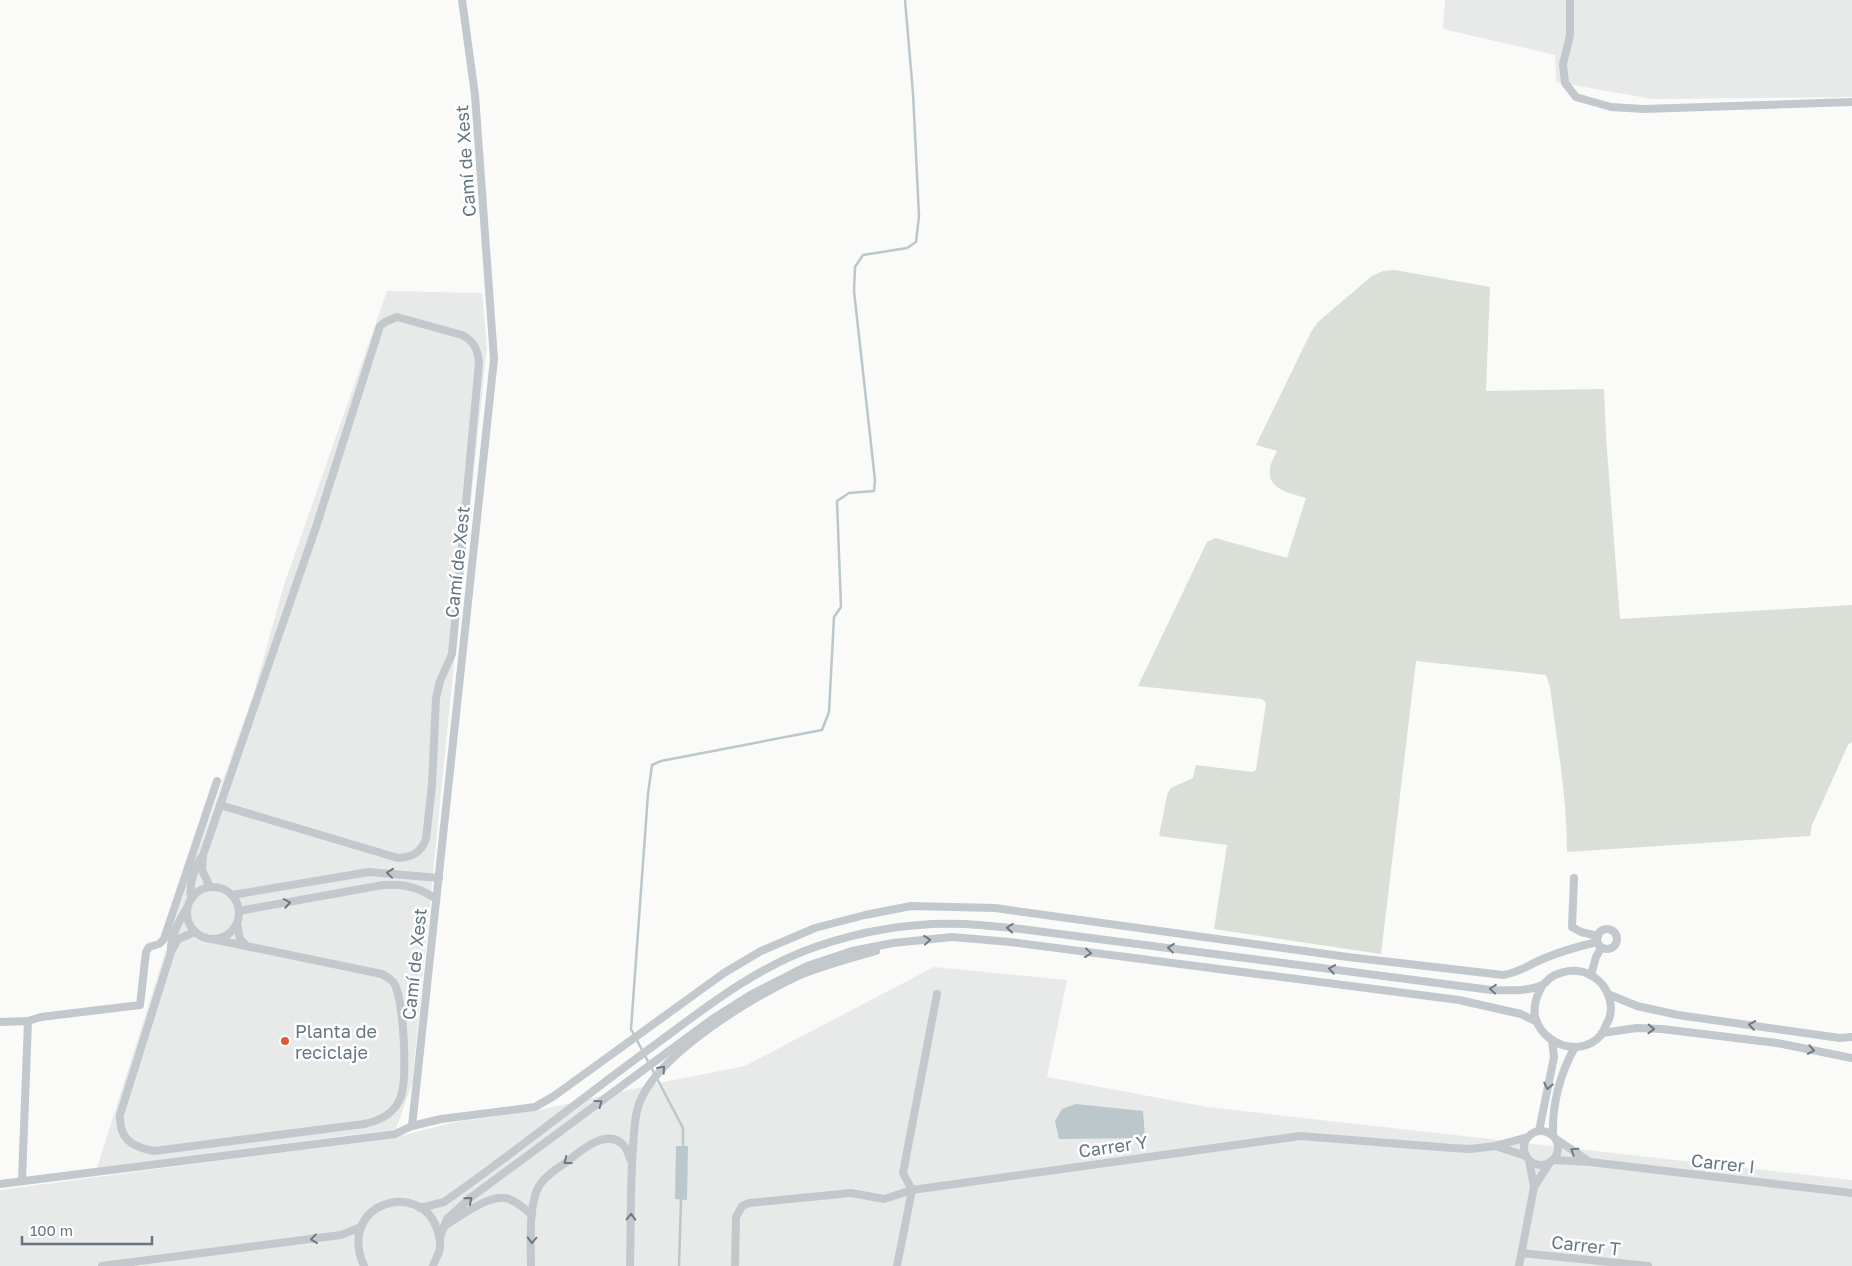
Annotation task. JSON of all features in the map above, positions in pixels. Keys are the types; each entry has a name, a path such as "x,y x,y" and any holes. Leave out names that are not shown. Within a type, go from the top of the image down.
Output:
{"street":[{"name":"Camí de Xest","path":"412,1126 494,359 475,95 462,0"},
{"path":"1570,0 1570,35 1564,64 1565,83 1576,97 1610,107 1644,109 1852,102"},
{"path":"210,887 202,870 203,855 220,805 316,527 380,326 397,318 462,335 475,346 479,354 479,363 452,654 440,681 436,698 432,785 426,839 423,847 408,858 398,858 220,805"},
{"path":"0,1022 28,1021 41,1017 140,1005 146,952 149,946 159,944 164,939 216,781"},
{"path":"191,898 190,886 199,860 203,855"},
{"path":"232,895 369,872 439,878"},
{"path":"1574,878 1572,927 1599,942"},
{"path":"239,911 384,885 416,887 436,899"},
{"path":"171,952 171,943 180,919 191,898 199,890 210,887 222,888 236,900 239,911 237,923 240,939 245,944"},
{"path":"0,1184 395,1134 412,1126 441,1119 535,1107 554,1096 724,973 761,952 815,928 866,914 911,906 995,908 1348,957 1503,975 1515,974 1527,966 1564,951 1599,942"},
{"path":"187,908 189,923 200,936 382,974 391,979 398,995 405,1054 404,1077 400,1099 392,1112 379,1120 364,1124 154,1151 141,1149 130,1144 119,1124 120,1115 171,952 178,939 195,932"},
{"path":"212,939 229,933 237,923"},
{"path":"420,1208 444,1202 605,1081 734,988 779,963 817,946 849,936 881,930 947,924 1021,929 1491,990 1514,990 1542,986"},
{"path":"440,1237 447,1219 470,1198 711,1020 752,994 807,966 852,951 952,937 1010,942 1458,1000 1521,1014 1537,1022"},
{"path":"630,1266 632,1163 635,1121 639,1105 650,1084 665,1065 707,1030 771,990 802,975 837,962 907,942"},
{"path":"1591,975 1599,942"},
{"path":"1564,971 1578,971 1591,975 1600,982 1608,994 1611,1006 1610,1020 1602,1033 1589,1044 1575,1047 1559,1045 1544,1034 1537,1022 1535,1014 1536,998 1542,986 1551,977 1564,971"},
{"path":"897,1266 912,1190 902,1174 937,994"},
{"path":"1608,994 1637,1006 1678,1016 1840,1038 1852,1037"},
{"path":"22,1181 28,1021"},
{"path":"1602,1033 1636,1028 1662,1029 1777,1043 1852,1058"},
{"path":"1538,1131 1554,1056 1552,1040"},
{"path":"1534,1187 1552,1161 1558,1148 1554,1137 1554,1110 1560,1078 1565,1064 1575,1047"},
{"path":"1519,1266 1534,1187 1528,1158 1524,1151 1525,1142 1528,1137 1538,1131 1544,1131 1554,1137"},
{"name":"Carrer Y","path":"735,1266 736,1217 738,1210 749,1203 851,1193 884,1199 912,1190 1300,1136 1471,1149 1495,1146 1528,1137"},
{"name":"Carrer I","path":"1554,1137 1590,1162"},
{"path":"531,1266 532,1215 539,1186 548,1176 589,1144 599,1140 609,1139 618,1142 625,1147 632,1163"},
{"name":"Carrer Y","path":"1495,1146 1528,1158"},
{"path":"1528,1158 1540,1165 1552,1161"},
{"name":"Carrer I","path":"1552,1161 1590,1162 1852,1193"},
{"path":"444,1226 482,1204 498,1198 507,1198 516,1202 532,1215"},
{"path":"363,1266 358,1250 358,1233 366,1217 377,1208 386,1204 400,1202 412,1204 420,1208 431,1217 436,1225 440,1237 440,1248 433,1266"},
{"path":"102,1266 341,1235 361,1228"},
{"name":"Carrer T","path":"1522,1253 1648,1266"}],"shaded area":[{"path":"1445,0 1852,0 1852,97 1652,99 1556,82 1555,55 1443,29"},
{"path":"1395,270 1490,287 1486,391 1604,389 1620,619 1852,605 1852,742 1848,745 1812,825 1810,836 1567,852 1567,831 1561,770 1550,687 1546,675 1416,661 1381,954 1214,929 1227,845 1159,836 1167,795 1171,788 1193,778 1196,765 1252,772 1256,770 1266,703 1262,699 1138,686 1207,542 1215,538 1287,558 1306,498 1287,492 1272,482 1270,469 1277,451 1256,445 1311,332 1318,322 1372,276 1383,271"},
{"path":"387,291 482,293 487,347 412,1084 396,1129 97,1168 189,877 254,692 284,585"},
{"path":"934,967 1067,980 1047,1077 1207,1107 1852,1180 1852,1266 0,1266 0,1190 397,1137 455,1122 535,1111 745,1066"},
{"path":"1076,1104 1143,1111 1145,1138 1059,1139 1055,1121 1062,1109"},
{"path":"676,1146 688,1146 687,1200 675,1199"}],"waterway":[{"path":"683,1146 683,1128 631,1029 648,794 652,765 661,761 822,730 829,712 834,617 841,607 837,501 849,493 874,491 875,480 854,291 855,267 863,255 907,248 916,242 919,216 913,93 905,0"},
{"path":"679,1266 681,1200"}],"place":[{"name":"Planta de reciclaje","path":"285,1041"}]}
